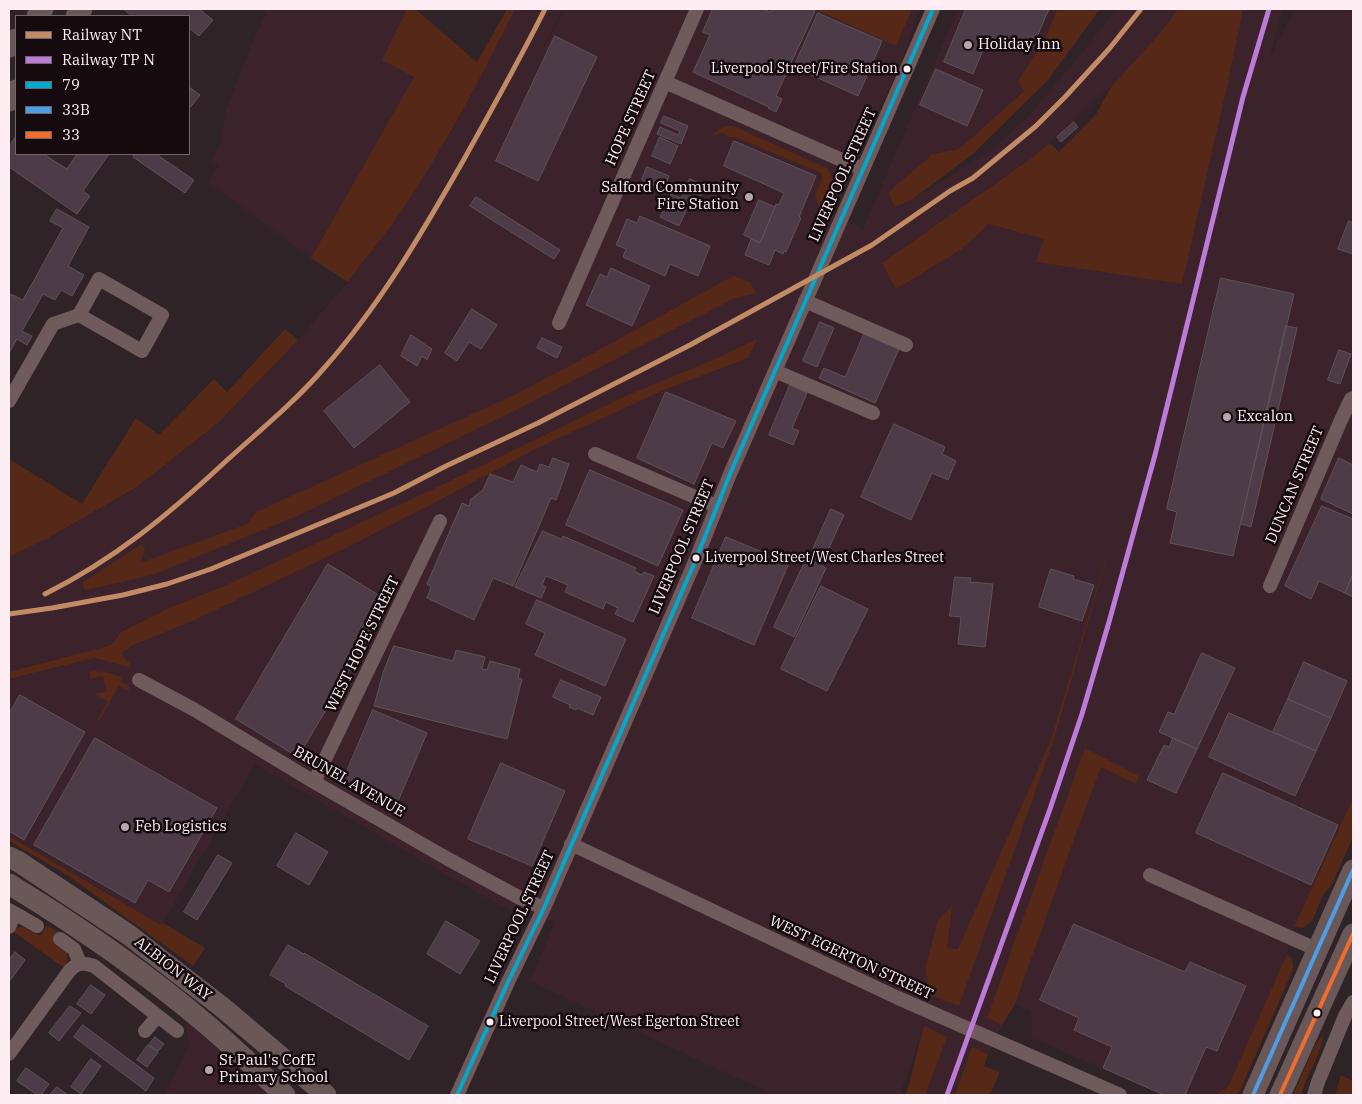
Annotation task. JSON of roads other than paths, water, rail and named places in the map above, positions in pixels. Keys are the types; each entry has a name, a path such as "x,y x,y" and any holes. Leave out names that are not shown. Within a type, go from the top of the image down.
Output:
{"highway":[{"name":"ALBION WAY","path":"12,858 130,935 222,1007 326,1095"},
{"path":"1254,1095 1353,870"},
{"name":"ALBION WAY","path":"9,884 95,940 159,987 206,1024 285,1095"},
{"path":"1280,1095 1353,934"}],"street":[{"name":"HOPE STREET","path":"559,323 697,9"},
{"name":"LIVERPOOL STREET","path":"457,1095 504,990 544,908 694,564 716,506 933,9"},
{"path":"665,82 862,170"},
{"path":"9,401 53,324 79,315 99,280 162,315 142,351 79,315"},
{"path":"805,301 906,346"},
{"path":"776,371 873,412"},
{"name":"DUNCAN STREET","path":"1270,586 1341,420 1353,398"},
{"path":"595,454 716,506"},
{"name":"WEST HOPE STREET","path":"314,782 440,520"},
{"name":"BRUNEL AVENUE","path":"139,680 195,710 314,782 512,894 544,908"},
{"name":"WEST EGERTON STREET","path":"572,844 930,1012 1120,1095"},
{"path":"1150,875 1318,950"},
{"path":"9,927 12,912 37,926"},
{"path":"60,939 74,948 80,963"},
{"path":"9,1054 70,970 80,963 94,966 177,1031"},
{"path":"1314,1095 1345,1016 1353,1002"},
{"path":"146,1031 158,1016"}],"rail line":[{"name":"NT","path":"45,594 118,551 161,518 276,416 325,367 364,319 416,241 448,188 545,9"},
{"name":"NT","path":"9,614 123,595 167,584 211,569 394,493 446,466 538,423 690,345 872,245 950,191 973,178 1036,126 1065,97 1109,49 1141,9"}],"place":[{"name":"Holiday Inn","path":"968,45"},
{"name":"Liverpool Street/Fire Station","path":"907,69"},
{"name":"Salford Community Fire Station","path":"749,197"},
{"name":"Excalon","path":"1227,417"},
{"name":"Liverpool Street/West Charles Street","path":"696,558"},
{"name":"Feb Logistics","path":"125,827"},
{"name":"Liverpool Street/West Egerton Street","path":"490,1022"},
{"name":"St Paul's CofE Primary School","path":"209,1070"}]}
